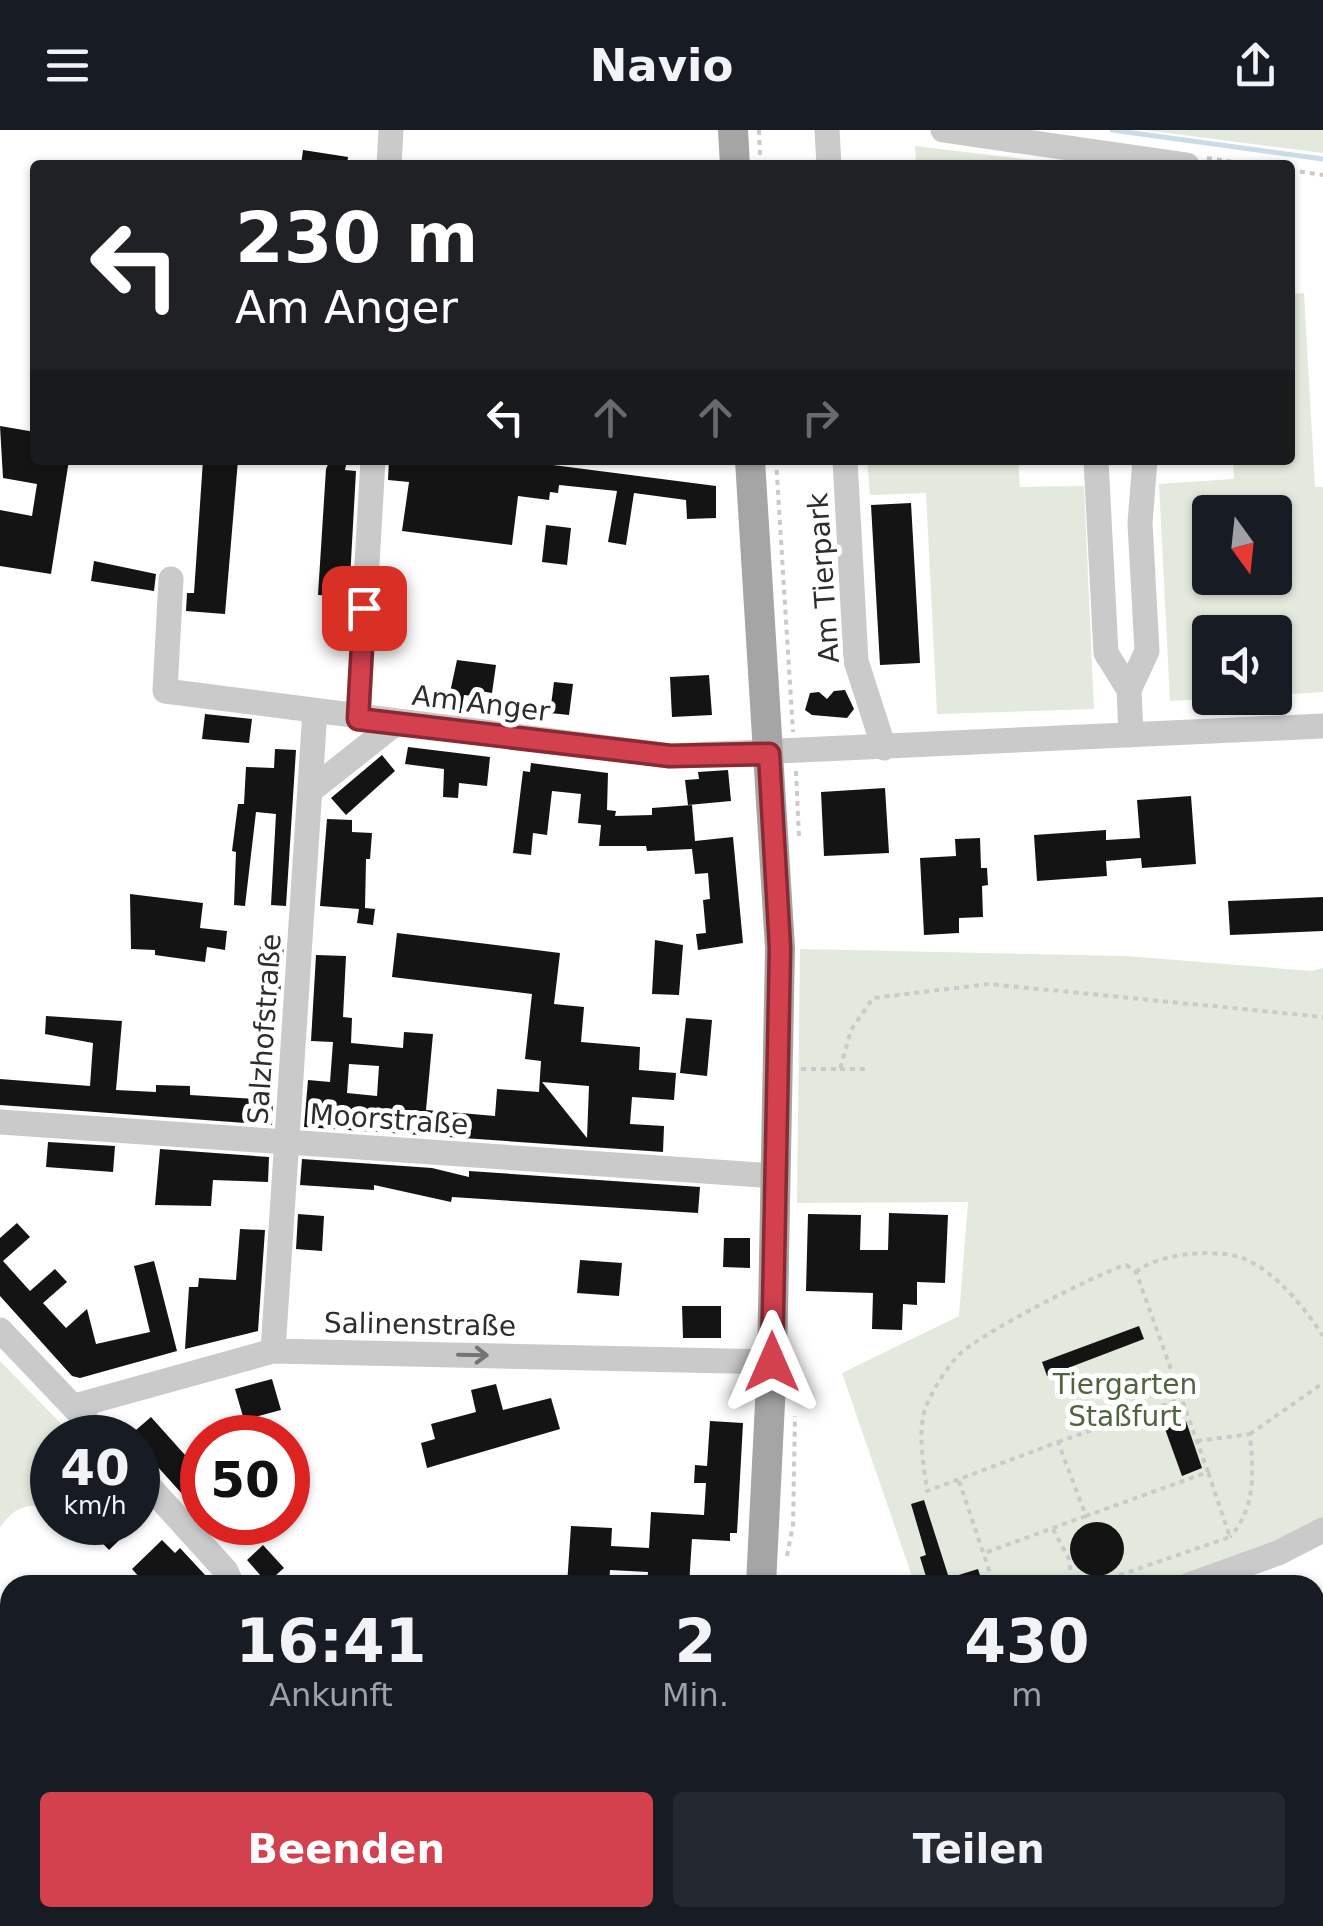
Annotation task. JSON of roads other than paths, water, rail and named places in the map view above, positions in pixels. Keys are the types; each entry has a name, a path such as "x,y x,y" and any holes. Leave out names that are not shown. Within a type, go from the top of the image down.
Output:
{"main road":[{"path":"733,130 734,160"},
{"path":"750,465 780,948 772,1362 762,1575"}],"street":[{"path":"389,160 391,130"},
{"path":"827,130 829,160"},
{"path":"942,130 1152,160"},
{"path":"358,719 372,465"},
{"name":"Am Tierpark","path":"845,465 856,661 884,748"},
{"path":"1096,465 1106,653 1129,690"},
{"path":"1131,735 1129,690 1147,651 1140,522 1145,465"},
{"name":"Am Anger","path":"171,579 163,687 170,693 670,756 769,754"},
{"name":"Salzhofstraße","path":"273,1350 315,711"},
{"path":"310,791 396,723"},
{"path":"769,754 1323,726"},
{"name":"Moorstraße","path":"0,1122 774,1176"},
{"path":"0,1330 83,1415"},
{"name":"Salinenstraße","path":"75,1406 273,1350 772,1362"},
{"path":"160,1498 228,1575"},
{"path":"1216,1575 1323,1530"}],"waterway":[{"path":"1112,130 1323,159"}],"park label":[{"name":"Tiergarten Staßfurt","path":"1125,1400"}]}
